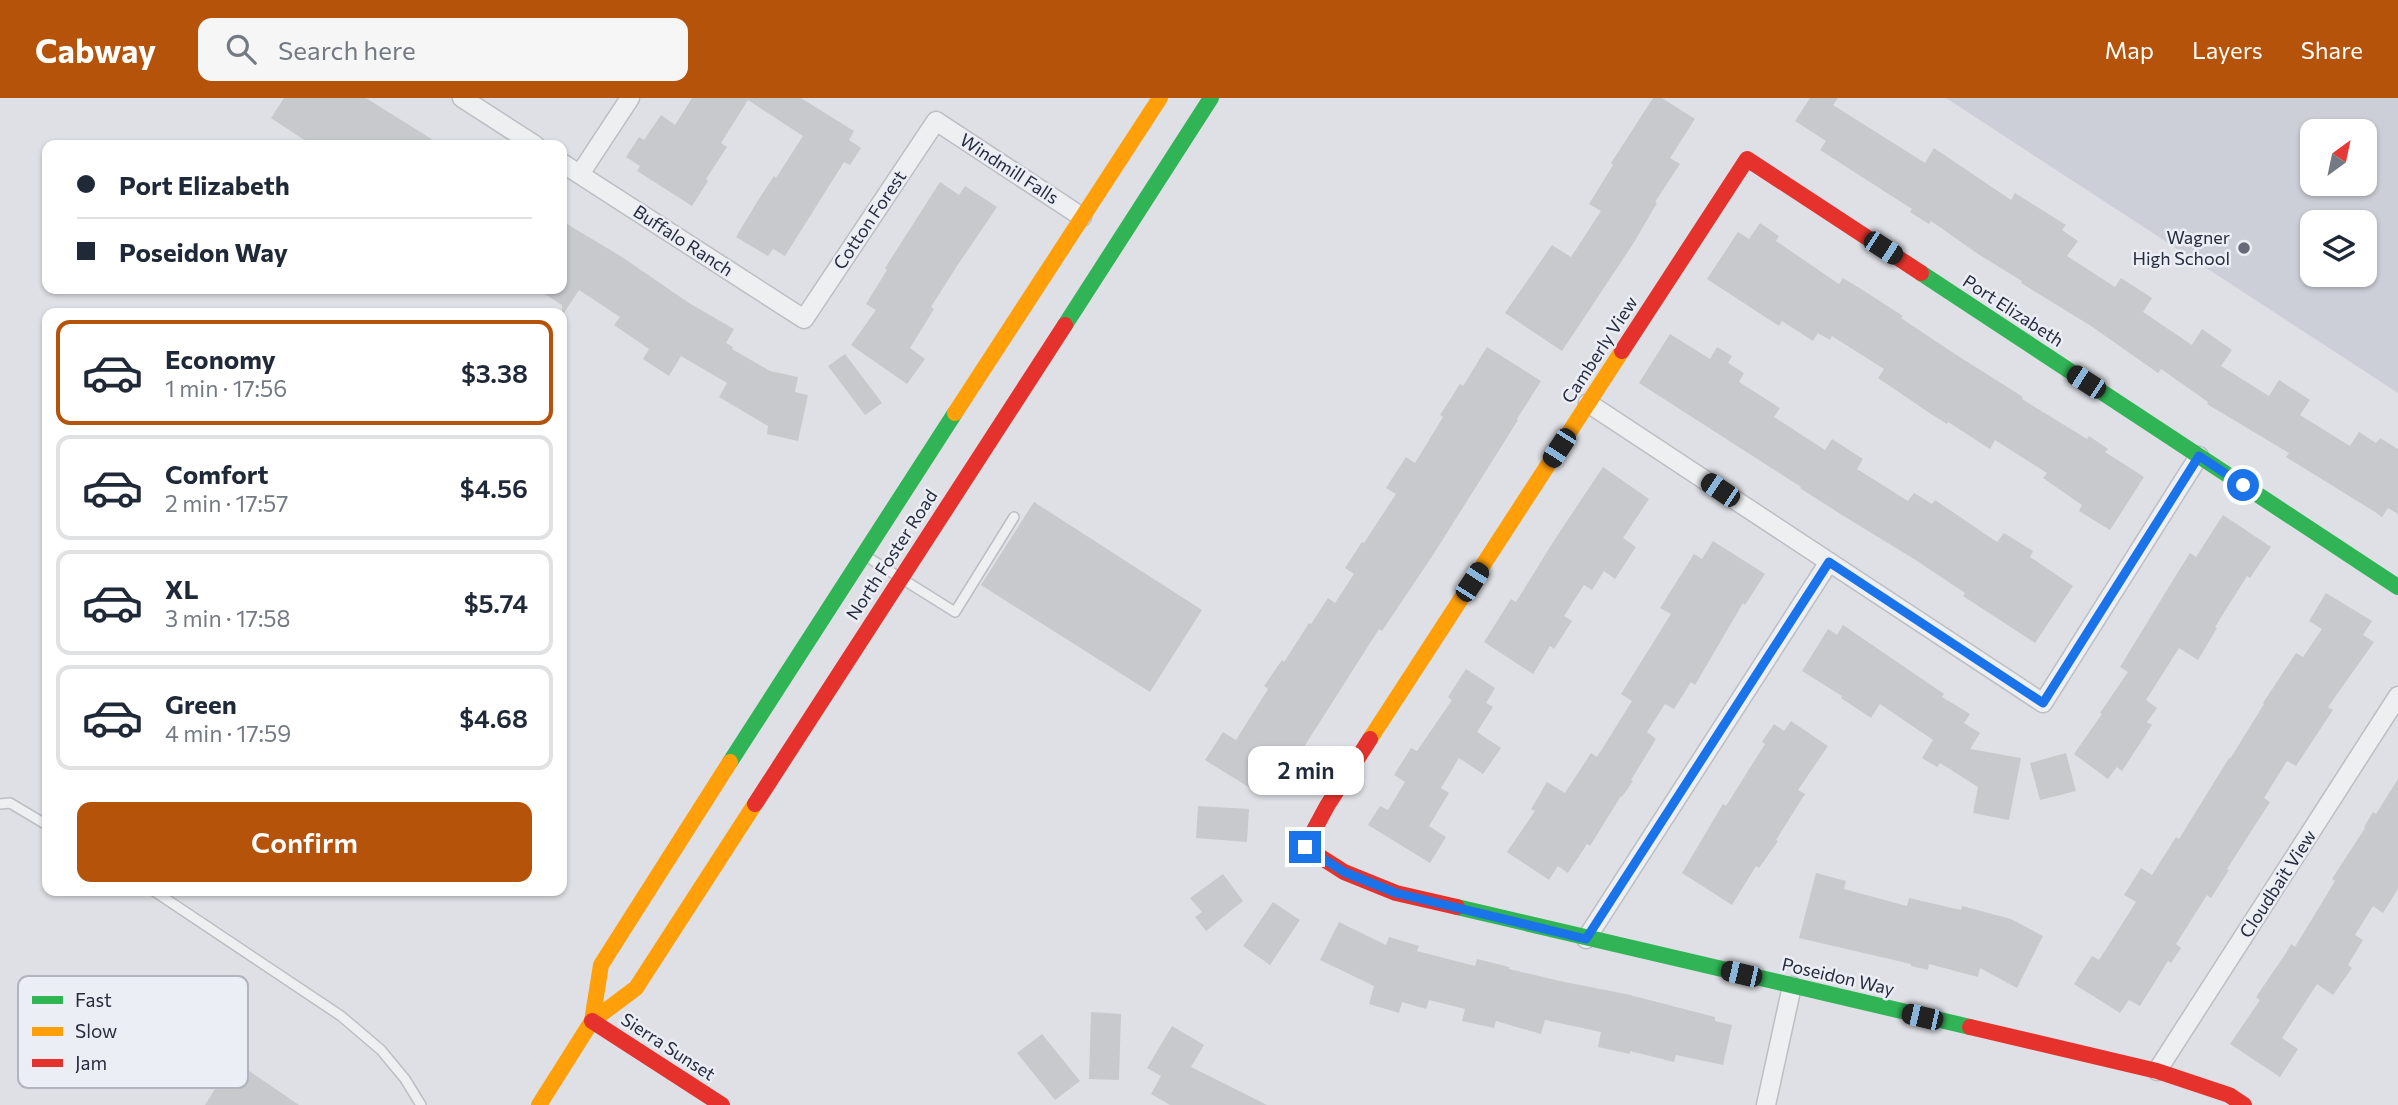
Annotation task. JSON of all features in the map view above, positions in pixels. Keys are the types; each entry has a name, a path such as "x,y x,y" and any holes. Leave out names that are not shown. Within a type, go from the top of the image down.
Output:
{"street":[{"path":"462,98 527,140"},
{"path":"580,174 629,98"},
{"name":"North Foster Road","path":"592,1021 601,965 863,553 1160,98"},
{"name":"North Foster Road","path":"539,1105 592,1021 636,988 1211,98"},
{"name":"Windmill Falls","path":"936,121 1082,217"},
{"name":"Cotton Forest","path":"804,319 936,121"},
{"name":"Camberly View","path":"1305,847 1327,806 1747,159"},
{"name":"Port Elizabeth","path":"1747,159 2398,587"},
{"name":"Buffalo Ranch","path":"567,166 804,319"},
{"path":"1588,403 2043,703 2199,456"},
{"path":"1586,939 1829,562"},
{"name":"Cloudbait View","path":"2157,1071 2398,696"},
{"name":"Poseidon Way","path":"1305,847 1344,872 1396,893 2157,1071 2229,1095 2244,1105"},
{"path":"1766,1105 1792,986"},
{"name":"Sierra Sunset","path":"592,1021 722,1105"}],"lane":[{"path":"863,553 955,612 1014,517"},
{"path":"0,804 10,803 42,822"},
{"path":"161,896 341,1016 381,1051 405,1079 421,1105"}],"shaded area":[{"name":"Wagner High School","path":"1946,98 2398,98 2398,393"}],"building":[{"path":"284,98 366,98 433,140 304,140 271,118"},
{"path":"692,98 801,98 854,131 849,140 861,148 850,165 844,162 785,256 773,249 768,256 736,237 803,136 748,100 721,143 727,147 692,206 637,171 640,166 626,157 639,137 644,140 661,115 675,125"},
{"path":"1653,98 1662,98 1695,119 1670,158 1680,164 1655,202 1657,203 1633,244 1562,351 1505,313 1552,245 1571,257 1601,211 1589,204 1613,165 1611,163"},
{"path":"1810,98 1838,98 1833,105 1925,163 1934,148 2011,200 2015,193 2066,225 2062,230 2078,241 2067,256 2115,287 2121,278 2152,298 2143,312 2192,345 2202,329 2232,350 2221,366 2269,396 2279,380 2310,400 2300,415 2350,446 2359,432 2376,443 2380,438 2398,449 2398,514 2388,508 2382,517 2286,457 2289,453 2207,404 2208,402 2161,369 2158,373 2091,326 2021,283 2022,281 1931,221 1929,224 1910,212 1912,209 1820,150 1826,141 1795,121"},
{"path":"940,182 959,195 965,186 997,207 931,307 934,309 910,348 925,359 907,384 851,345 876,310 866,304 887,270 885,268"},
{"path":"1760,223 1779,236 1776,241 1839,284 1843,278 1861,289 2023,397 2022,399 2087,439 2089,436 2108,449 2105,452 2144,477 2110,530 2079,511 2082,505 2043,478 2047,473 1995,440 1990,449 1931,414 1878,378 1884,369 1832,336 1830,340 1818,333 1813,341 1782,321 1779,326 1707,279 1738,232 1749,239"},
{"path":"567,224 734,329 726,343 733,347 732,349 770,371 798,377 795,392 808,395 798,441 767,434 768,426 719,397 727,383 681,356 669,376 643,359 649,349 614,325 620,317 579,290 567,308 562,308 562,305 545,294 567,294"},
{"path":"1670,334 1710,359 1717,347 1732,356 1728,363 1744,373 1739,382 1780,408 1774,417 1825,450 1832,439 1863,459 1857,469 1908,501 1914,493 1932,504 1935,500 1997,542 2004,533 2033,551 2030,557 2073,586 2035,643 1963,596 1965,593 1914,559 1639,383"},
{"path":"1487,347 1541,381 1433,555 1382,631 1379,629 1295,761 1283,754 1258,793 1205,760 1223,732 1236,740 1268,689 1264,686 1282,660 1284,662 1328,598 1335,603 1354,574 1345,568 1396,494 1386,488 1406,457 1415,463 1443,417 1440,415 1460,384 1463,386"},
{"path":"845,354 882,403 865,415 828,366"},
{"path":"1603,467 1649,499 1623,538 1636,547 1615,579 1604,571 1592,590 1584,585 1564,616 1572,621 1554,649 1550,646 1533,674 1484,642 1511,599 1516,602"},
{"path":"1034,502 1202,610 1150,692 981,585"},
{"path":"2223,515 2271,547 2250,578 2247,576 2198,660 2179,648 2146,700 2157,708 2147,722 2152,725 2122,771 2117,767 2108,779 2074,754 2128,672 2120,667 2178,572 2190,553 2196,557"},
{"path":"1713,541 1765,574 1745,605 1743,603 1695,685 1691,682 1674,709 1665,704 1647,732 1656,739 1631,780 1633,781 1590,846 1587,844 1568,873 1558,866 1549,880 1507,852 1535,811 1531,809 1547,782 1565,793 1591,753 1597,757 1632,701 1621,694 1671,614 1660,608 1694,554 1702,559"},
{"path":"2326,593 2372,621 2363,635 2374,642 2328,707 2333,710 2296,766 2287,761 2264,798 2270,802 2211,898 2207,895 2176,944 2181,948 2171,963 2168,961 2140,1006 2129,1000 2120,1013 2074,984 2092,956 2099,960 2136,902 2124,895 2141,868 2152,875 2176,837 2179,839 2296,653 2303,657 2322,629 2309,621"},
{"path":"1843,625 1944,694 1942,697 1970,714 1964,723 1980,733 1970,749 2021,758 2009,820 1973,813 1978,787 1940,763 1937,767 1922,758 1933,740 1880,704 1871,718 1802,671 1828,629 1837,635"},
{"path":"1466,669 1495,688 1486,703 1493,707 1477,732 1501,748 1483,774 1459,758 1441,788 1449,793 1429,826 1446,837 1430,863 1368,825 1380,806 1388,810 1405,782 1394,775 1411,748 1417,751 1452,700 1448,697"},
{"path":"1791,721 1828,746 1798,790 1805,794 1776,840 1778,841 1759,868 1756,866 1732,905 1682,873 1723,804 1726,806 1765,744 1762,742 1774,724 1784,731"},
{"path":"2066,753 2076,791 2040,800 2030,763"},
{"path":"2398,779 2398,889 2383,913 2373,906 2355,935 2363,940 2348,965 2352,968 2333,995 2317,984 2282,1038 2298,1049 2280,1077 2230,1044 2260,1000 2256,997 2291,944 2295,947 2373,812 2376,814"},
{"path":"1198,806 1249,809 1247,842 1196,838"},
{"path":"1816,873 1846,881 1844,889 1907,906 1909,898 1961,910 1962,906 2011,919 2043,936 2017,988 1980,968 1978,977 1929,964 1928,970 1799,938"},
{"path":"1223,874 1243,901 1206,931 1195,917 1202,912 1190,898"},
{"path":"1273,902 1300,920 1270,965 1243,946"},
{"path":"1339,922 1386,945 1389,937 1419,946 1417,951 1475,966 1477,959 1509,969 1626,994 1715,1017 1715,1021 1732,1025 1723,1065 1676,1055 1674,1062 1630,1051 1630,1054 1598,1047 1601,1032 1545,1020 1541,1034 1496,1021 1494,1028 1462,1021 1465,1009 1429,1000 1426,1009 1402,1002 1399,1013 1369,1004 1374,986 1320,960"},
{"path":"1091,1012 1121,1014 1119,1080 1089,1079"},
{"path":"1172,1026 1204,1045 1191,1067 1267,1105 1170,1105 1151,1094 1161,1076 1147,1068"},
{"path":"1042,1034 1080,1081 1055,1100 1017,1053"},
{"path":"248,1070 299,1105 205,1105 216,1088 248,1088"}],"traffic: fast":[{"path":"1065,325 1211,98"},
{"path":"1921,273 2398,587"},
{"path":"730,762 955,413"},
{"path":"1457,907 1970,1027"}],"traffic: slow":[{"path":"955,413 1160,98"},
{"path":"1370,739 1622,351"},
{"path":"592,1021 601,965 730,762"},
{"path":"539,1105 592,1021 636,988 755,804"}],"traffic: jam":[{"path":"1622,351 1747,159 1921,273"},
{"path":"755,804 1065,325"},
{"path":"1370,739 1327,806 1305,847 1344,872 1396,893 1457,907"},
{"path":"592,1021 722,1105"},
{"path":"1970,1027 2157,1071 2229,1095 2244,1105"}],"place":[{"name":"Wagner High School","path":"2244,248"}],"route":[{"path":"1305,847 1344,872 1396,893 1586,939 1829,562 2043,703 2199,456 2243,485"}]}
